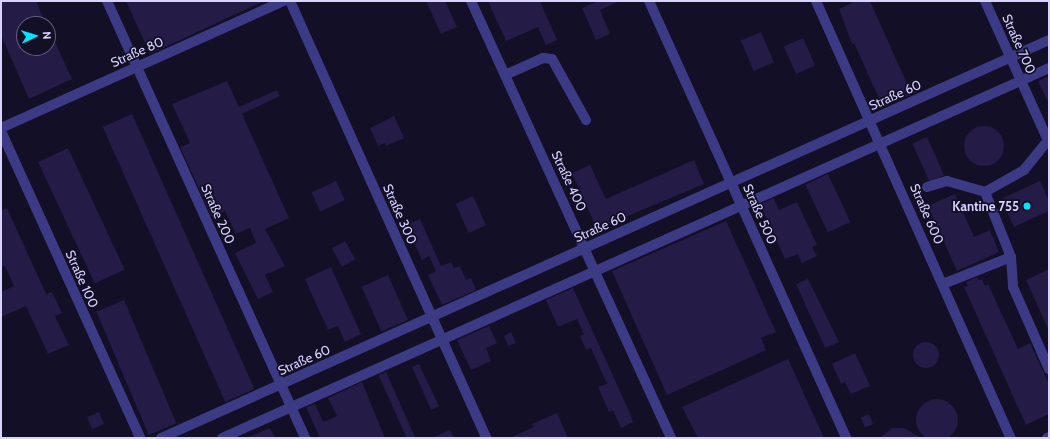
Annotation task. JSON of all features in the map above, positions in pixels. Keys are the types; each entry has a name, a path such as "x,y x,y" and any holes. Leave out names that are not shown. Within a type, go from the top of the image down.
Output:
{"street":[{"name":"Straße 200","path":"107,1 305,438"},
{"name":"Straße 80","path":"1,128 284,1"},
{"name":"Straße 300","path":"290,1 433,316 486,438"},
{"name":"Straße 400","path":"471,1 671,438"},
{"name":"Straße 500","path":"649,1 732,182 846,438"},
{"name":"Straße 600","path":"816,1 871,120 1011,438"},
{"name":"Straße 700","path":"985,1 1048,141"},
{"name":"Straße 60","path":"161,438 1049,40"},
{"path":"506,75 543,58 552,59 586,120"},
{"path":"222,438 1049,68"},
{"name":"Straße 100","path":"1,131 140,438"},
{"path":"927,187 947,181 985,192 1024,170 1048,141"},
{"path":"985,192 1011,257 1013,287 1049,370"},
{"path":"943,284 1011,257"}],"building":[{"path":"1,1 36,1 43,16 16,16 16,56 56,56 56,44 72,79 29,99 1,35"},
{"path":"126,1 264,1 150,54"},
{"path":"426,1 445,1 457,27 441,34"},
{"path":"488,1 540,1 557,40 546,45 538,27 506,41"},
{"path":"598,1 620,1 600,10 610,34 596,40 582,8"},
{"path":"856,1 870,1 908,86 915,82 919,91 883,107 854,43 852,44 839,9"},
{"path":"761,32 774,62 754,71 741,41"},
{"path":"803,38 815,65 796,74 784,47"},
{"path":"1049,76 1049,104 1038,81"},
{"path":"227,81 239,107 277,90 280,96 242,114 289,218 265,229 285,266 265,275 273,292 258,299 235,253 256,243 250,228 236,234 225,211 212,217 180,147 190,143 172,104"},
{"path":"132,114 254,389 225,402 103,127"},
{"path":"394,116 404,138 386,146 385,143 378,146 370,128"},
{"path":"984,126 998,132 1004,146 998,160 984,166 970,160 964,146 970,132"},
{"path":"927,137 944,175 929,182 912,144"},
{"path":"68,148 125,269 95,283 38,162"},
{"path":"694,160 704,184 597,229 572,173 590,165 606,199"},
{"path":"828,174 850,222 828,233 805,185"},
{"path":"336,181 345,200 320,211 312,192"},
{"name":"Kantine 755","path":"1040,181 1049,201 1049,211 1014,227 1001,199"},
{"path":"955,194 974,237 990,230 999,252 957,271 928,206"},
{"path":"473,196 486,225 469,233 456,204"},
{"path":"774,198 779,210 797,202 817,245 812,247 817,256 802,263 798,254 785,259 760,204"},
{"path":"7,208 46,294 52,292 62,313 55,316 69,345 48,354 26,306 1,317 1,292 14,286 5,266 1,267 1,211"},
{"path":"420,219 441,266 451,262 454,268 460,266 466,280 471,278 476,290 442,305 428,275 436,271 429,256 422,260 406,225"},
{"path":"726,221 776,332 761,338 766,350 667,395 612,271"},
{"path":"345,241 355,259 342,267 332,248"},
{"path":"331,267 361,334 345,342 338,326 328,330 305,279"},
{"path":"1049,269 1049,331 1026,280"},
{"path":"388,275 408,320 381,332 362,287"},
{"path":"977,277 979,280 982,279 985,286 988,284 1018,349 1030,343 1049,384 1049,414 1026,425 964,287 968,286 966,282"},
{"path":"808,279 839,342 825,348 796,284"},
{"path":"573,288 633,422 621,428 613,410 609,412 598,387 607,384 591,348 586,350 580,336 584,334 577,319 558,327 546,300"},
{"path":"124,300 176,423 149,435 96,312"},
{"path":"489,326 497,343 486,348 491,361 471,370 457,340"},
{"path":"511,332 516,343 508,346 504,336"},
{"path":"926,342 935,346 939,355 935,364 926,368 917,364 913,355 917,346"},
{"path":"855,353 870,386 851,394 845,382 841,384 832,364"},
{"path":"788,359 824,438 698,438 682,407"},
{"path":"419,364 439,406 431,410 412,367"},
{"path":"386,372 415,438 407,438 379,375"},
{"path":"362,382 385,438 320,438 306,407 315,404 323,422 337,416 328,398"},
{"path":"937,399 952,405 958,420 952,435 937,441 922,435 916,420 922,405"},
{"path":"99,412 104,424 92,429 87,417"},
{"path":"557,413 568,438 510,438 534,427 532,424"},
{"path":"869,414 873,424 865,428 861,417"},
{"path":"270,428 275,438 247,438"},
{"path":"892,428 904,428 921,438 880,438"},
{"path":"450,430 454,438 432,438"}],"place":[{"name":"Kantine 755","path":"1027,206"}]}
